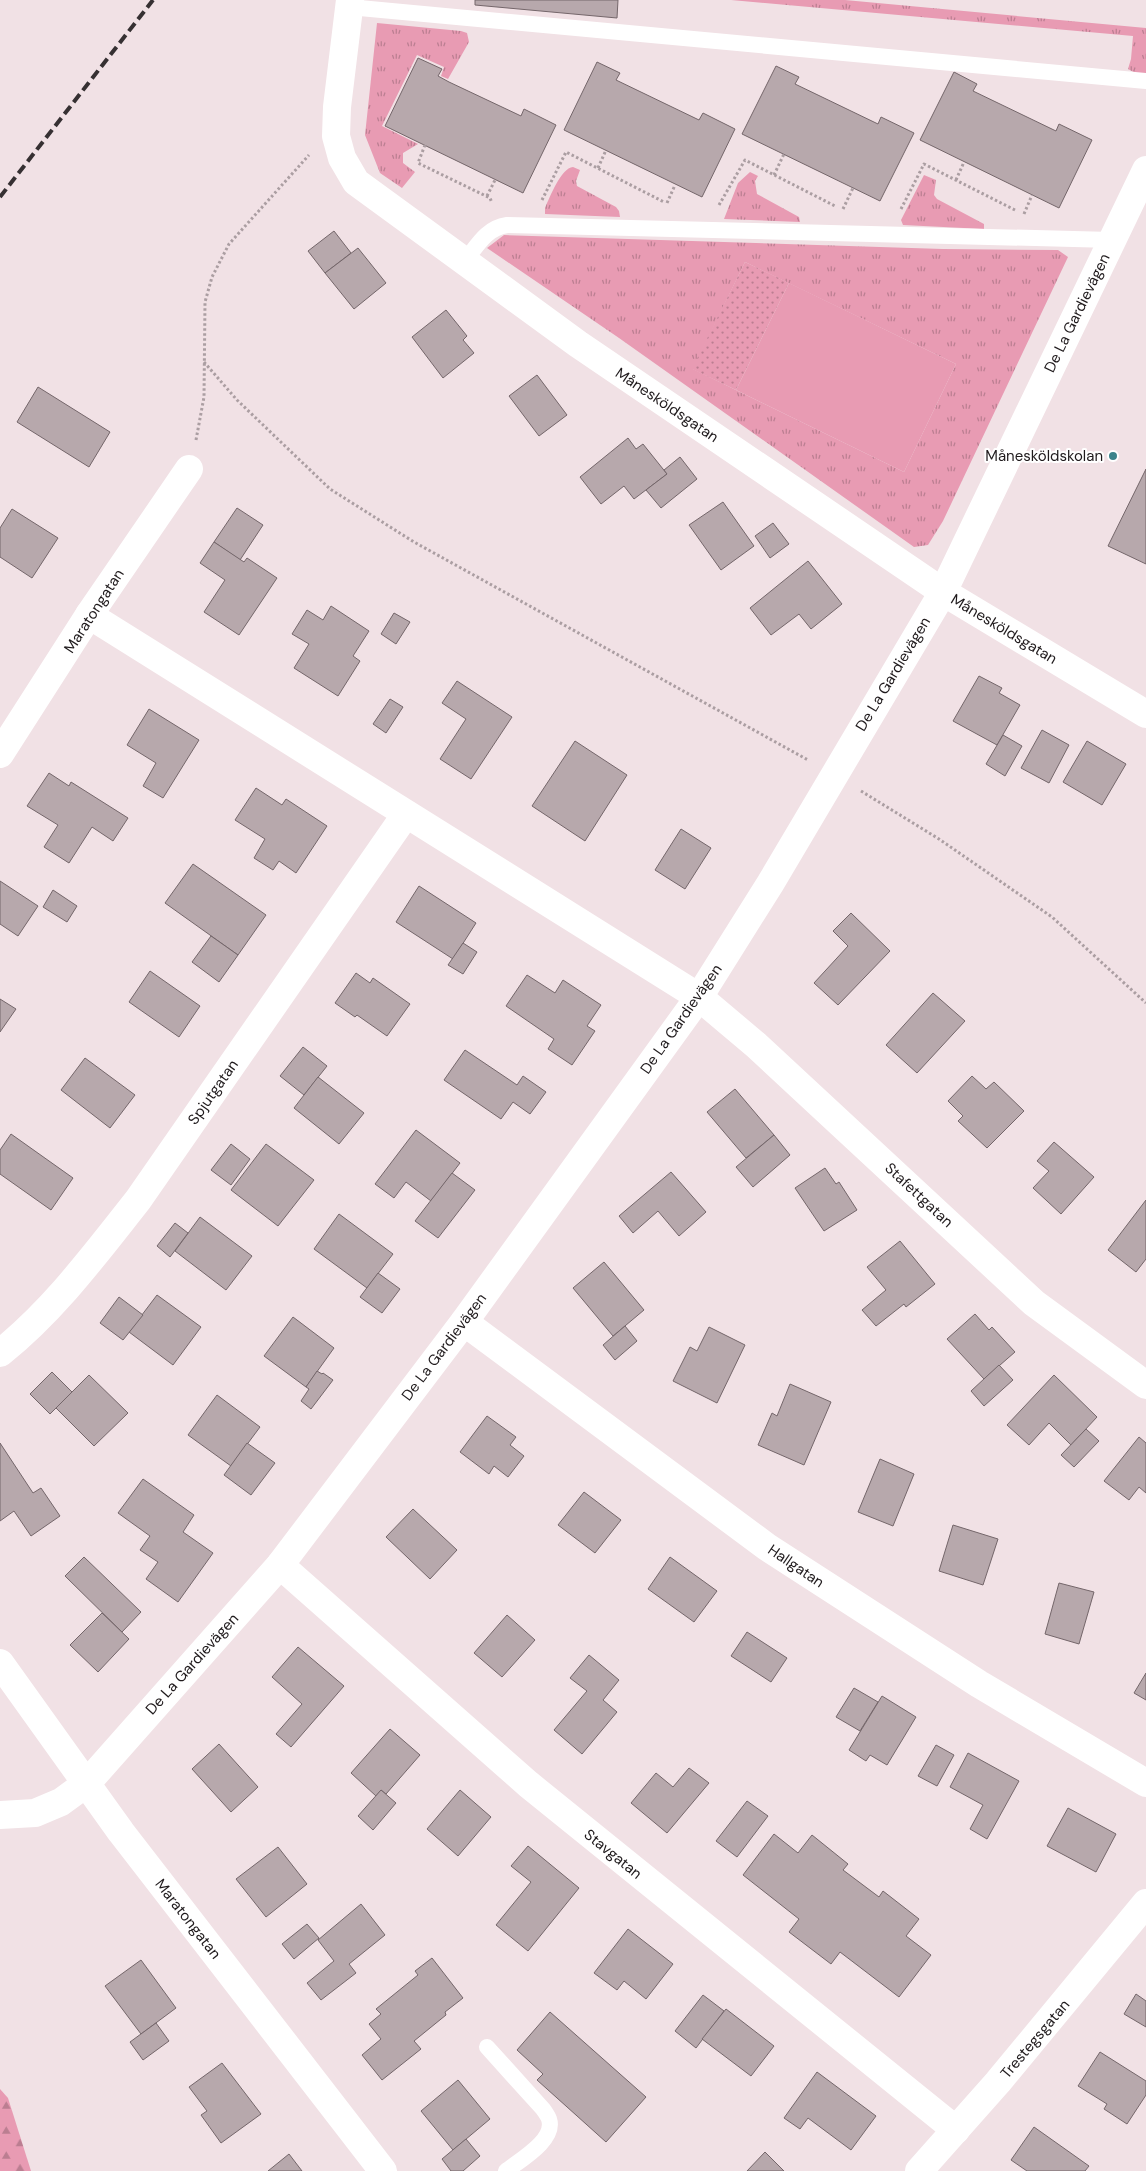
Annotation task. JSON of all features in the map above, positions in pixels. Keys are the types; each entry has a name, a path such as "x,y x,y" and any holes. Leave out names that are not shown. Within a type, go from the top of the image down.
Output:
{"street":[{"name":"Månesköldsgatan","path":"349,4 336,107 336,136 342,158 356,182 578,344 943,592 1146,714"},
{"name":"De La Gardievägen","path":"0,1815 35,1814 61,1802 87,1783 280,1565 464,1322 699,997 770,884 833,774 943,592 1146,170"},
{"name":"Maratongatan","path":"0,754 89,615 189,469"},
{"name":"Stafettgatan","path":"89,615 699,997 756,1045 1034,1303 1146,1385"},
{"name":"Spjutgatan","path":"0,1353 55,1301 94,1256 138,1200 406,814"},
{"name":"Hallgatan","path":"464,1322 674,1480 767,1547 979,1684 1146,1783"},
{"name":"Stavgatan","path":"280,1565 528,1784 956,2130"},
{"name":"Maratongatan","path":"0,1663 121,1832 383,2171"},
{"name":"Trestegsgatan","path":"919,2171 956,2130 1146,1903"}],"lane":[{"path":"349,4 1146,81"},
{"path":"465,261 483,237 499,226 529,225 1112,240"},
{"path":"487,2047 543,2109 549,2120 549,2130 544,2140 506,2171"}],"path":[{"path":"189,469 204,397 205,302 212,277 229,244 310,154 336,136"},
{"path":"425,146 418,163 490,198 499,226"},
{"path":"598,168 606,150"},
{"path":"529,225 566,152 667,203"},
{"path":"774,175 784,154"},
{"path":"706,230 745,160 845,211 844,233"},
{"path":"956,180 964,162"},
{"path":"889,234 924,164 1033,219 1033,238"},
{"path":"487,196 495,180"},
{"path":"670,229 667,203 675,184"},
{"path":"842,210 853,188"},
{"path":"1024,214 1032,195"},
{"path":"204,362 237,400 330,489 414,542 833,774 940,839 1052,917 1146,1003"}],"green space":[{"path":"731,0 845,0 1146,28 1146,74 1137,74 1128,69 1133,36"},
{"path":"377,23 461,31 467,33 469,42 448,79 441,76 444,67 417,55 382,126 418,144 403,153 403,163 415,172 402,188 380,173 365,135"},
{"path":"573,167 580,170 576,181 577,186 616,207 620,217 545,214 545,208 556,184 564,172"},
{"path":"750,172 758,176 755,181 757,194 799,217 800,222 724,219 738,183"},
{"path":"924,175 936,180 934,195 937,199 984,224 984,229 903,225 901,220"},
{"path":"504,235 943,249 1058,250 1068,257 943,521 928,545 914,547 619,338 487,248","holes":["745,262 956,364 904,472 693,369"]},
{"path":"745,262 789,283 736,390 692,369"},
{"path":"789,283 956,364 904,472 736,390"},
{"path":"0,2089 8,2098 31,2171 0,2171"}],"building":[{"path":"475,0 618,0 617,18 475,5"},
{"path":"418,58 442,69 438,76 449,82 521,116 524,109 556,125 523,193 385,126"},
{"path":"597,62 620,73 616,80 699,120 703,113 735,129 702,197 564,130"},
{"path":"776,66 799,77 795,84 878,124 881,117 914,133 880,201 742,134"},
{"path":"954,72 977,84 973,91 1056,131 1059,124 1092,140 1059,208 920,140"},
{"path":"334,231 351,253 325,273 308,251"},
{"path":"358,248 386,283 354,309 325,273"},
{"path":"446,310 467,336 463,340 474,353 443,378 412,337"},
{"path":"537,375 567,415 539,436 509,396"},
{"path":"38,387 110,432 89,467 17,422"},
{"path":"628,438 636,449 643,444 667,474 634,499 624,486 601,504 580,477"},
{"path":"680,457 697,479 661,508 646,490 667,474 664,470"},
{"path":"1146,469 1146,564 1108,546"},
{"path":"723,502 754,546 721,570 689,525"},
{"path":"237,508 263,525 240,560 214,542"},
{"path":"12,509 58,538 32,578 0,557 0,528"},
{"path":"773,523 789,544 770,558 755,536"},
{"path":"214,542 244,562 247,558 277,578 239,635 204,612 225,580 200,563"},
{"path":"808,561 842,604 811,629 799,614 771,635 750,608"},
{"path":"331,606 369,631 353,656 360,661 338,696 294,668 309,644 292,634 307,610 323,620"},
{"path":"394,613 410,622 396,644 381,634"},
{"path":"979,676 1002,688 999,693 1020,705 997,745 953,721"},
{"path":"457,681 512,717 471,779 440,759 466,719 442,703"},
{"path":"390,699 403,707 386,733 373,724"},
{"path":"149,709 199,740 163,798 143,786 156,763 127,745"},
{"path":"1042,730 1069,745 1049,783 1021,768"},
{"path":"1003,735 1022,746 1005,776 986,764"},
{"path":"575,741 627,775 585,841 532,806"},
{"path":"1087,741 1126,764 1102,805 1063,782"},
{"path":"49,773 69,786 71,782 128,818 113,841 92,827 69,863 44,847 58,825 27,806"},
{"path":"256,788 282,805 286,799 327,826 296,873 279,861 273,870 254,858 265,839 235,820"},
{"path":"681,829 711,848 685,889 655,870"},
{"path":"193,864 266,915 238,955 165,903"},
{"path":"0,881 38,906 18,936 0,924"},
{"path":"419,886 476,923 453,959 396,922"},
{"path":"53,890 77,906 67,922 43,907"},
{"path":"851,913 890,951 838,1005 814,983 848,946 833,931"},
{"path":"211,936 238,955 219,982 192,962"},
{"path":"463,943 477,952 463,974 448,965"},
{"path":"150,971 200,1006 179,1037 129,1002"},
{"path":"356,973 370,983 373,978 410,1004 387,1036 357,1015 355,1017 335,1003"},
{"path":"527,975 555,993 563,980 601,1005 587,1026 595,1031 572,1065 548,1049 554,1039 506,1006"},
{"path":"933,993 965,1021 917,1073 886,1045"},
{"path":"0,999 16,1009 0,1032"},
{"path":"303,1047 327,1066 304,1095 280,1076"},
{"path":"465,1050 517,1085 523,1076 546,1092 530,1114 513,1102 501,1119 444,1080"},
{"path":"85,1058 135,1095 110,1128 61,1090"},
{"path":"972,1076 986,1089 994,1082 1024,1111 987,1148 958,1121 963,1116 948,1101"},
{"path":"318,1077 364,1113 339,1144 294,1108"},
{"path":"735,1089 774,1135 746,1158 707,1112"},
{"path":"416,1130 460,1163 431,1201 406,1182 394,1198 375,1184"},
{"path":"11,1134 73,1178 51,1210 0,1174 0,1150"},
{"path":"774,1135 790,1155 753,1187 736,1167"},
{"path":"1054,1142 1094,1177 1061,1214 1033,1188 1049,1171 1037,1161"},
{"path":"231,1144 250,1159 231,1185 211,1170"},
{"path":"266,1144 314,1180 278,1226 231,1190"},
{"path":"825,1168 836,1184 839,1182 857,1210 824,1231 795,1188"},
{"path":"671,1172 706,1212 679,1236 658,1211 633,1233 619,1216"},
{"path":"452,1173 475,1190 438,1238 415,1221"},
{"path":"1146,1200 1146,1259 1136,1272 1108,1250"},
{"path":"339,1214 393,1254 367,1288 314,1249"},
{"path":"200,1217 252,1256 226,1290 175,1251"},
{"path":"175,1223 188,1233 170,1257 157,1246"},
{"path":"900,1241 935,1284 906,1307 904,1304 876,1326 862,1310 886,1290 867,1267"},
{"path":"604,1262 644,1310 613,1336 573,1288"},
{"path":"378,1273 400,1289 382,1313 360,1297"},
{"path":"157,1295 201,1327 173,1365 129,1332"},
{"path":"119,1297 143,1315 123,1340 100,1323"},
{"path":"975,1314 989,1330 992,1327 1015,1352 984,1379 947,1339"},
{"path":"293,1317 334,1348 306,1387 264,1356"},
{"path":"625,1326 637,1341 615,1360 603,1345"},
{"path":"709,1327 745,1345 717,1403 673,1381 690,1347 697,1351"},
{"path":"999,1365 1013,1380 984,1406 971,1391"},
{"path":"317,1371 333,1380 311,1409 301,1401 309,1389 306,1387"},
{"path":"52,1372 72,1392 50,1414 30,1394"},
{"path":"89,1375 128,1413 94,1446 56,1408"},
{"path":"1054,1375 1097,1417 1071,1445 1049,1423 1029,1445 1007,1425"},
{"path":"790,1384 831,1402 804,1465 758,1445 772,1413 777,1416"},
{"path":"217,1395 260,1427 231,1466 188,1435"},
{"path":"487,1416 516,1437 510,1445 524,1456 508,1477 494,1466 489,1474 460,1452"},
{"path":"1086,1429 1099,1441 1074,1467 1061,1455"},
{"path":"1139,1437 1146,1443 1146,1493 1139,1487 1129,1500 1104,1481"},
{"path":"0,1443 33,1493 41,1488 60,1516 31,1536 14,1511 0,1521"},
{"path":"247,1443 275,1463 251,1495 224,1475"},
{"path":"880,1459 914,1474 893,1526 858,1512"},
{"path":"143,1479 194,1515 183,1532 213,1553 178,1602 146,1579 158,1562 140,1550 150,1536 118,1513"},
{"path":"584,1492 621,1520 595,1553 558,1525"},
{"path":"413,1509 457,1550 430,1579 386,1537"},
{"path":"953,1525 998,1539 983,1585 939,1571"},
{"path":"84,1557 141,1612 122,1632 65,1576"},
{"path":"670,1557 717,1591 694,1622 648,1589"},
{"path":"1059,1583 1094,1592 1079,1644 1045,1634"},
{"path":"102,1613 129,1639 98,1672 70,1645"},
{"path":"507,1615 535,1640 502,1677 474,1653"},
{"path":"747,1632 787,1658 771,1682 731,1656"},
{"path":"298,1647 344,1686 291,1747 276,1734 302,1704 272,1677"},
{"path":"589,1655 619,1680 603,1700 617,1712 582,1754 554,1730 587,1691 570,1678"},
{"path":"1146,1673 1146,1700 1134,1693"},
{"path":"854,1688 878,1702 860,1731 836,1717"},
{"path":"882,1696 916,1717 887,1765 870,1755 866,1761 849,1750"},
{"path":"390,1729 420,1755 386,1794 381,1790 376,1796 351,1773"},
{"path":"219,1744 258,1787 231,1812 192,1769"},
{"path":"936,1745 954,1755 937,1786 918,1776"},
{"path":"968,1753 1019,1781 987,1839 970,1829 983,1805 950,1787"},
{"path":"689,1768 709,1783 667,1833 631,1803 656,1773 673,1787"},
{"path":"381,1790 396,1803 373,1830 358,1816"},
{"path":"460,1790 491,1817 458,1856 427,1829"},
{"path":"747,1801 768,1816 737,1857 716,1841"},
{"path":"1068,1808 1116,1834 1096,1872 1047,1846"},
{"path":"774,1834 798,1853 812,1835 848,1864 843,1870 879,1897 883,1891 919,1919 906,1936 931,1955 899,1997 840,1952 831,1964 789,1932 799,1919 743,1875"},
{"path":"528,1846 579,1888 528,1951 496,1925 531,1882 511,1866"},
{"path":"278,1847 307,1884 266,1917 236,1879"},
{"path":"361,1904 385,1935 349,1964 356,1973 321,2000 307,1983 334,1961 318,1940"},
{"path":"307,1924 319,1938 294,1959 282,1944"},
{"path":"628,1929 673,1964 646,1999 624,1981 617,1990 594,1973"},
{"path":"432,1958 463,1998 445,2012 446,2015 414,2041 421,2049 382,2080 362,2055 381,2039 369,2024 381,2014 376,2009 418,1975 415,1971"},
{"path":"141,1960 176,2008 141,2034 105,1986"},
{"path":"1136,1994 1146,2001 1146,2027 1124,2014"},
{"path":"703,1995 724,2011 696,2048 675,2031"},
{"path":"726,2009 774,2046 751,2076 702,2039"},
{"path":"550,2012 646,2097 606,2142 537,2080 543,2074 517,2050"},
{"path":"156,2023 169,2041 143,2060 130,2042"},
{"path":"1100,2052 1146,2081 1146,2095 1127,2124 1104,2109 1107,2104 1078,2086"},
{"path":"222,2063 261,2114 221,2143 201,2115 207,2111 189,2087"},
{"path":"817,2072 876,2116 851,2150 808,2118 800,2129 784,2118"},
{"path":"458,2080 490,2119 453,2150 421,2111"},
{"path":"1034,2127 1089,2166 1085,2171 1027,2171 1011,2160"},
{"path":"466,2139 480,2156 463,2171 451,2171 442,2159"},
{"path":"765,2152 784,2171 747,2171"},
{"path":"289,2154 302,2171 268,2171"}],"railway":[{"path":"0,197 153,0"}],"place":[{"name":"Månesköldskolan","path":"1113,456"}]}
